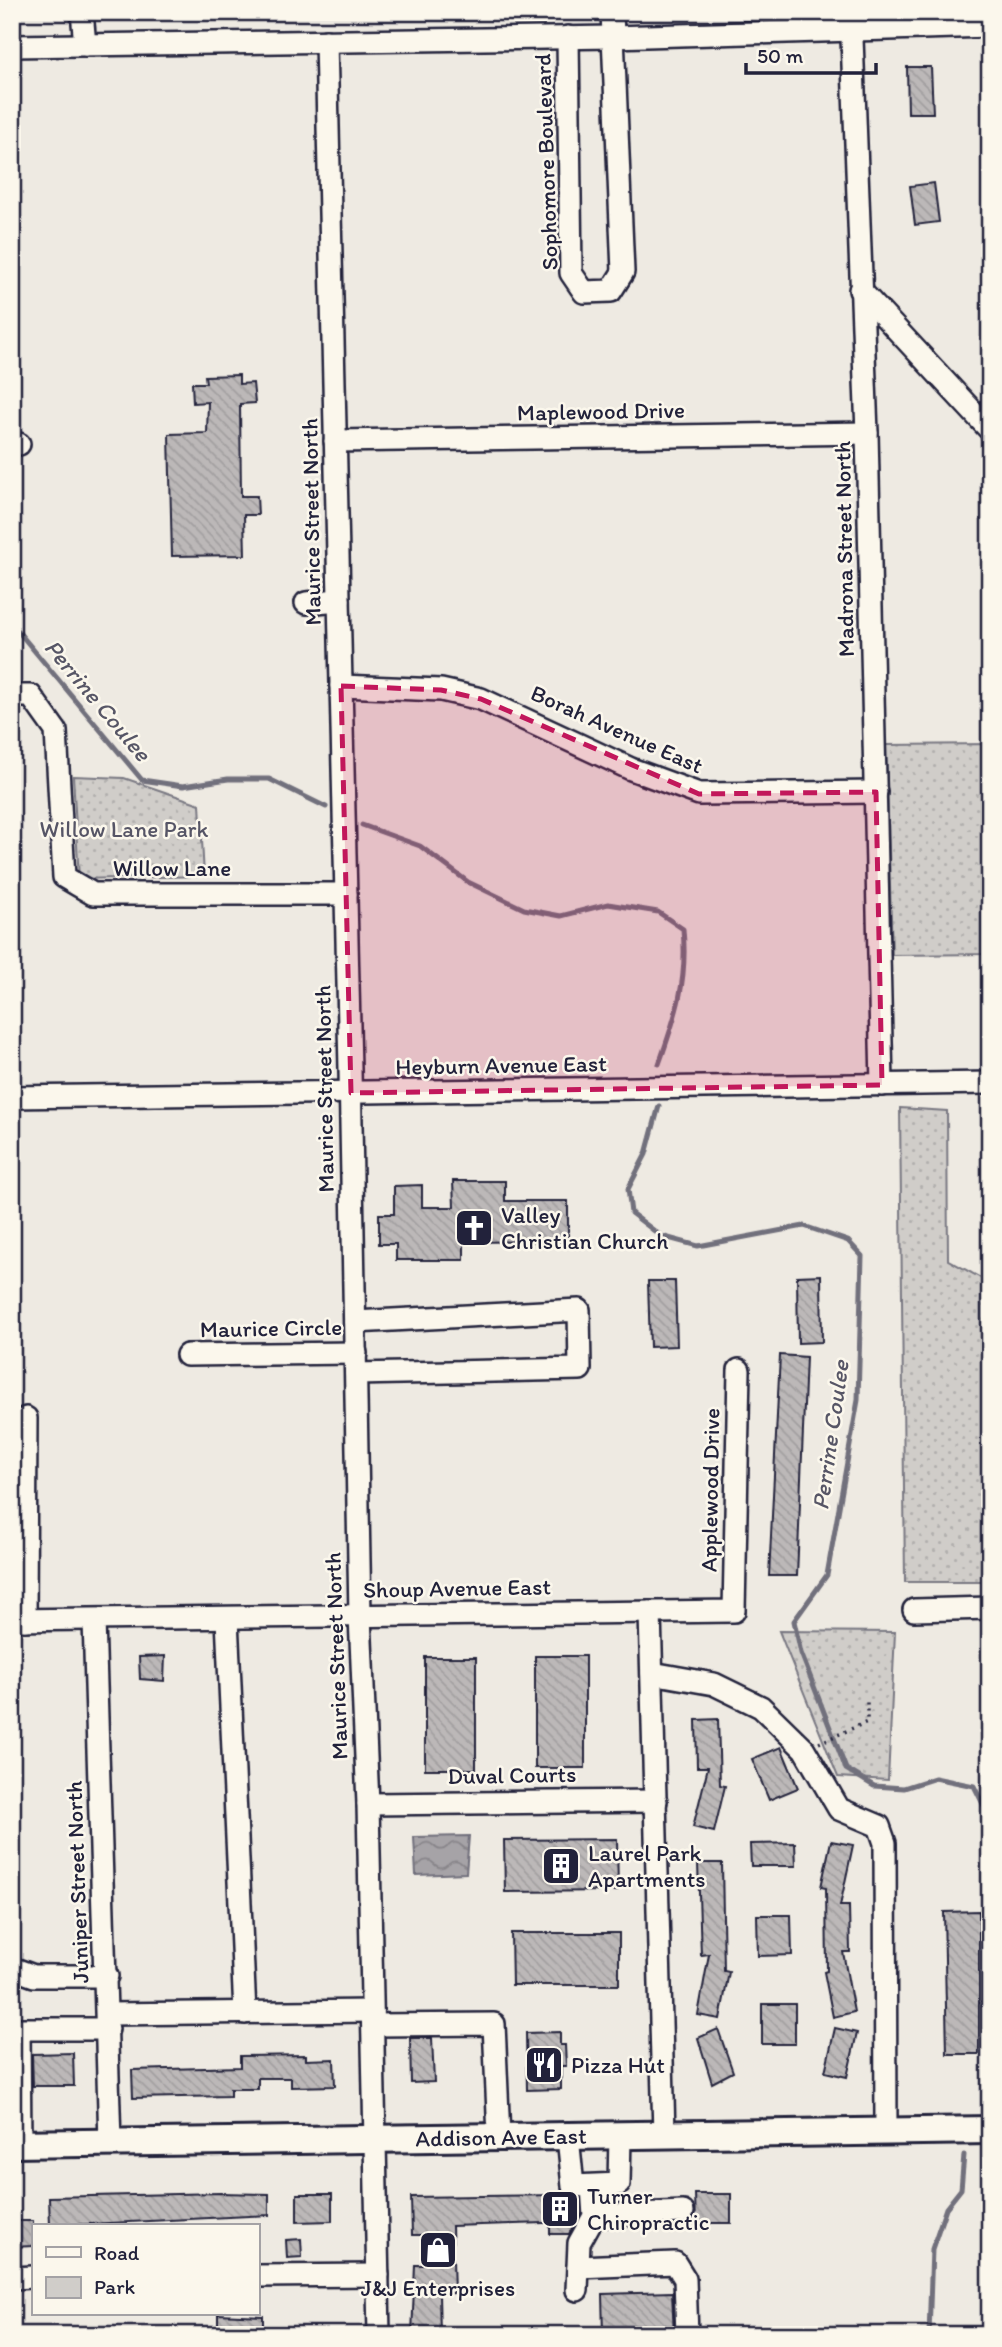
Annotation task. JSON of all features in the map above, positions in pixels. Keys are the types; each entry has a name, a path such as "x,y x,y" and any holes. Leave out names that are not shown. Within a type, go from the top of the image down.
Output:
{"main road":[{"name":"Addison Ave East","path":"16,2144 990,2130"}],"street":[{"path":"82,12 85,45"},
{"path":"612,12 613,37"},
{"path":"12,46 613,37 852,21 990,26"},
{"name":"Madrona Street North","path":"852,21 867,433 882,1085"},
{"name":"Sophomore Boulevard","path":"568,37 571,273 584,292 611,291 623,272 613,37"},
{"name":"Maurice Street North","path":"326,41 326,339 335,441 351,1093 360,1616 368,1804 379,2335"},
{"path":"860,290 990,430"},
{"name":"Maplewood Drive","path":"335,441 867,433"},
{"path":"306,603 339,600"},
{"name":"Borah Avenue East","path":"341,686 441,690 481,699 631,769 699,794 876,792"},
{"name":"Willow Lane","path":"12,696 31,696 56,731 64,877 93,894 346,894"},
{"name":"Heyburn Avenue East","path":"12,1097 990,1083"},
{"path":"355,1322 579,1310 580,1369 356,1374"},
{"name":"Maurice Circle","path":"187,1355 356,1353"},
{"name":"Applewood Drive","path":"734,1611 739,1370"},
{"path":"19,1620 26,1418"},
{"path":"914,1610 990,1608"},
{"name":"Shoup Avenue East","path":"19,1620 734,1611"},
{"path":"650,1612 664,2134"},
{"path":"227,1619 245,2013"},
{"name":"Juniper Street North","path":"94,1620 110,2142"},
{"path":"652,1673 714,1684 761,1707 804,1749 839,1809 879,1826 885,1843 886,2132"},
{"name":"Duval Courts","path":"368,1804 656,1801"},
{"path":"12,1968 34,1976 107,1976"},
{"path":"16,2144 16,2022 108,2022 245,2013 494,2024 499,2137"},
{"path":"568,2137 573,2186 592,2186 619,2184 620,2135"},
{"path":"578,2290 579,2243 594,2216 592,2186"},
{"path":"594,2216 683,2212"},
{"path":"578,2267 675,2263 685,2279 687,2335"},
{"path":"259,2276 378,2275"},
{"path":"12,2278 32,2277"}],"path":[{"path":"838,1734 867,1722 867,1698"}],"highlighted area":[{"path":"341,686 441,690 481,699 699,794 876,792 882,1085 351,1093"}],"shaded area":[{"path":"12,12 517,12 12,16"}],"green space":[{"path":"990,744 990,954 892,955 886,745"},
{"name":"Willow Lane Park","path":"73,776 124,778 200,804 204,876 79,879"},
{"path":"900,1108 947,1111 948,1260 990,1283 990,1582 905,1582"},
{"path":"779,1631 895,1632 888,1780 838,1777"}],"water":[{"path":"469,1836 466,1873 416,1875 414,1837"}],"building":[{"path":"907,67 931,67 933,113 908,113"},
{"path":"934,183 939,222 915,225 910,186"},
{"path":"239,375 239,384 253,383 255,403 240,404 241,496 257,496 258,515 244,515 245,555 172,556 169,434 207,433 208,402 193,403 192,383 206,383 205,376"},
{"name":"Valley Christian Church","path":"453,1181 505,1181 505,1201 568,1201 568,1241 464,1242 464,1260 396,1260 396,1244 379,1244 379,1214 394,1214 394,1186 422,1185 422,1207 454,1207"},
{"path":"821,1275 822,1342 798,1343 797,1276"},
{"path":"648,1281 675,1281 677,1346 650,1347"},
{"path":"780,1355 806,1357 797,1576 769,1576"},
{"path":"165,1656 164,1681 140,1679 139,1657"},
{"path":"535,1656 585,1656 585,1768 535,1768"},
{"path":"425,1657 476,1657 476,1769 425,1769"},
{"path":"718,1719 720,1785 725,1786 714,1832 693,1827 708,1767 697,1767 696,1720"},
{"path":"781,1747 798,1788 769,1800 752,1759"},
{"name":"Laurel Park Apartments","path":"617,1839 618,1891 505,1892 504,1840"},
{"path":"831,1841 853,1845 840,1906 849,1906 850,1952 843,1952 854,2012 833,2017 824,1972 827,1971 826,1888 821,1887"},
{"path":"795,1843 796,1866 751,1866 750,1844"},
{"path":"698,1863 722,1863 724,1971 729,1972 720,2019 698,2015 709,1954 701,1955"},
{"path":"979,1911 979,2054 947,2054 944,1912"},
{"path":"757,1915 791,1915 792,1955 758,1956"},
{"name":"Laurel Park Apartments","path":"511,1933 619,1933 619,1985 512,1985"},
{"path":"762,2004 795,2004 795,2044 762,2044"},
{"path":"835,2028 857,2033 847,2077 825,2072"},
{"path":"718,2029 733,2072 712,2083 698,2038"},
{"path":"560,2032 560,2045 565,2045 566,2066 561,2066 561,2089 527,2090 526,2033"},
{"path":"410,2038 432,2038 434,2082 411,2083"},
{"path":"73,2053 74,2086 33,2086 32,2054"},
{"path":"306,2055 306,2060 334,2059 335,2086 291,2087 291,2078 258,2078 258,2089 230,2089 230,2096 133,2098 132,2070 240,2067 240,2056"},
{"path":"269,2194 269,2215 50,2224 49,2197"},
{"path":"297,2194 332,2194 332,2221 297,2222"},
{"path":"695,2194 731,2194 731,2223 696,2223"},
{"path":"564,2195 576,2199 576,2221 569,2234 550,2234 550,2223 452,2226 454,2293 439,2294 440,2334 412,2334 415,2265 423,2265 422,2235 412,2235 411,2197"},
{"path":"12,2221 33,2221 32,2246 12,2247"},
{"path":"301,2239 302,2257 287,2258 286,2240"},
{"path":"672,2292 674,2335 603,2335 602,2294"},
{"path":"218,2316 263,2316 263,2335 218,2335"}],"waterway":[{"name":"Perrine Coulee","path":"12,624 142,780 183,786 228,779 269,779 326,807"},
{"name":"Perrine Coulee","path":"362,825 420,846 468,882 524,909 561,916 608,904 658,912 683,929 682,982 671,1030 659,1064"},
{"name":"Perrine Coulee","path":"659,1106 646,1154 628,1189 631,1213 661,1236 698,1246 804,1226 848,1241 862,1256 858,1400 827,1575 794,1621 801,1653 846,1769 874,1786 904,1788 935,1778 974,1786 986,1810 990,1840"},
{"name":"Perrine Coulee","path":"929,2335 932,2249 946,2208 961,2189 964,2155"}],"place":[{"name":"Valley Christian Church","path":"474,1228"},
{"name":"Laurel Park Apartments","path":"561,1866"},
{"name":"Pizza Hut","path":"544,2065"},
{"name":"Turner Chiropractic","path":"560,2209"},
{"name":"J&J Enterprises","path":"438,2250"}]}
